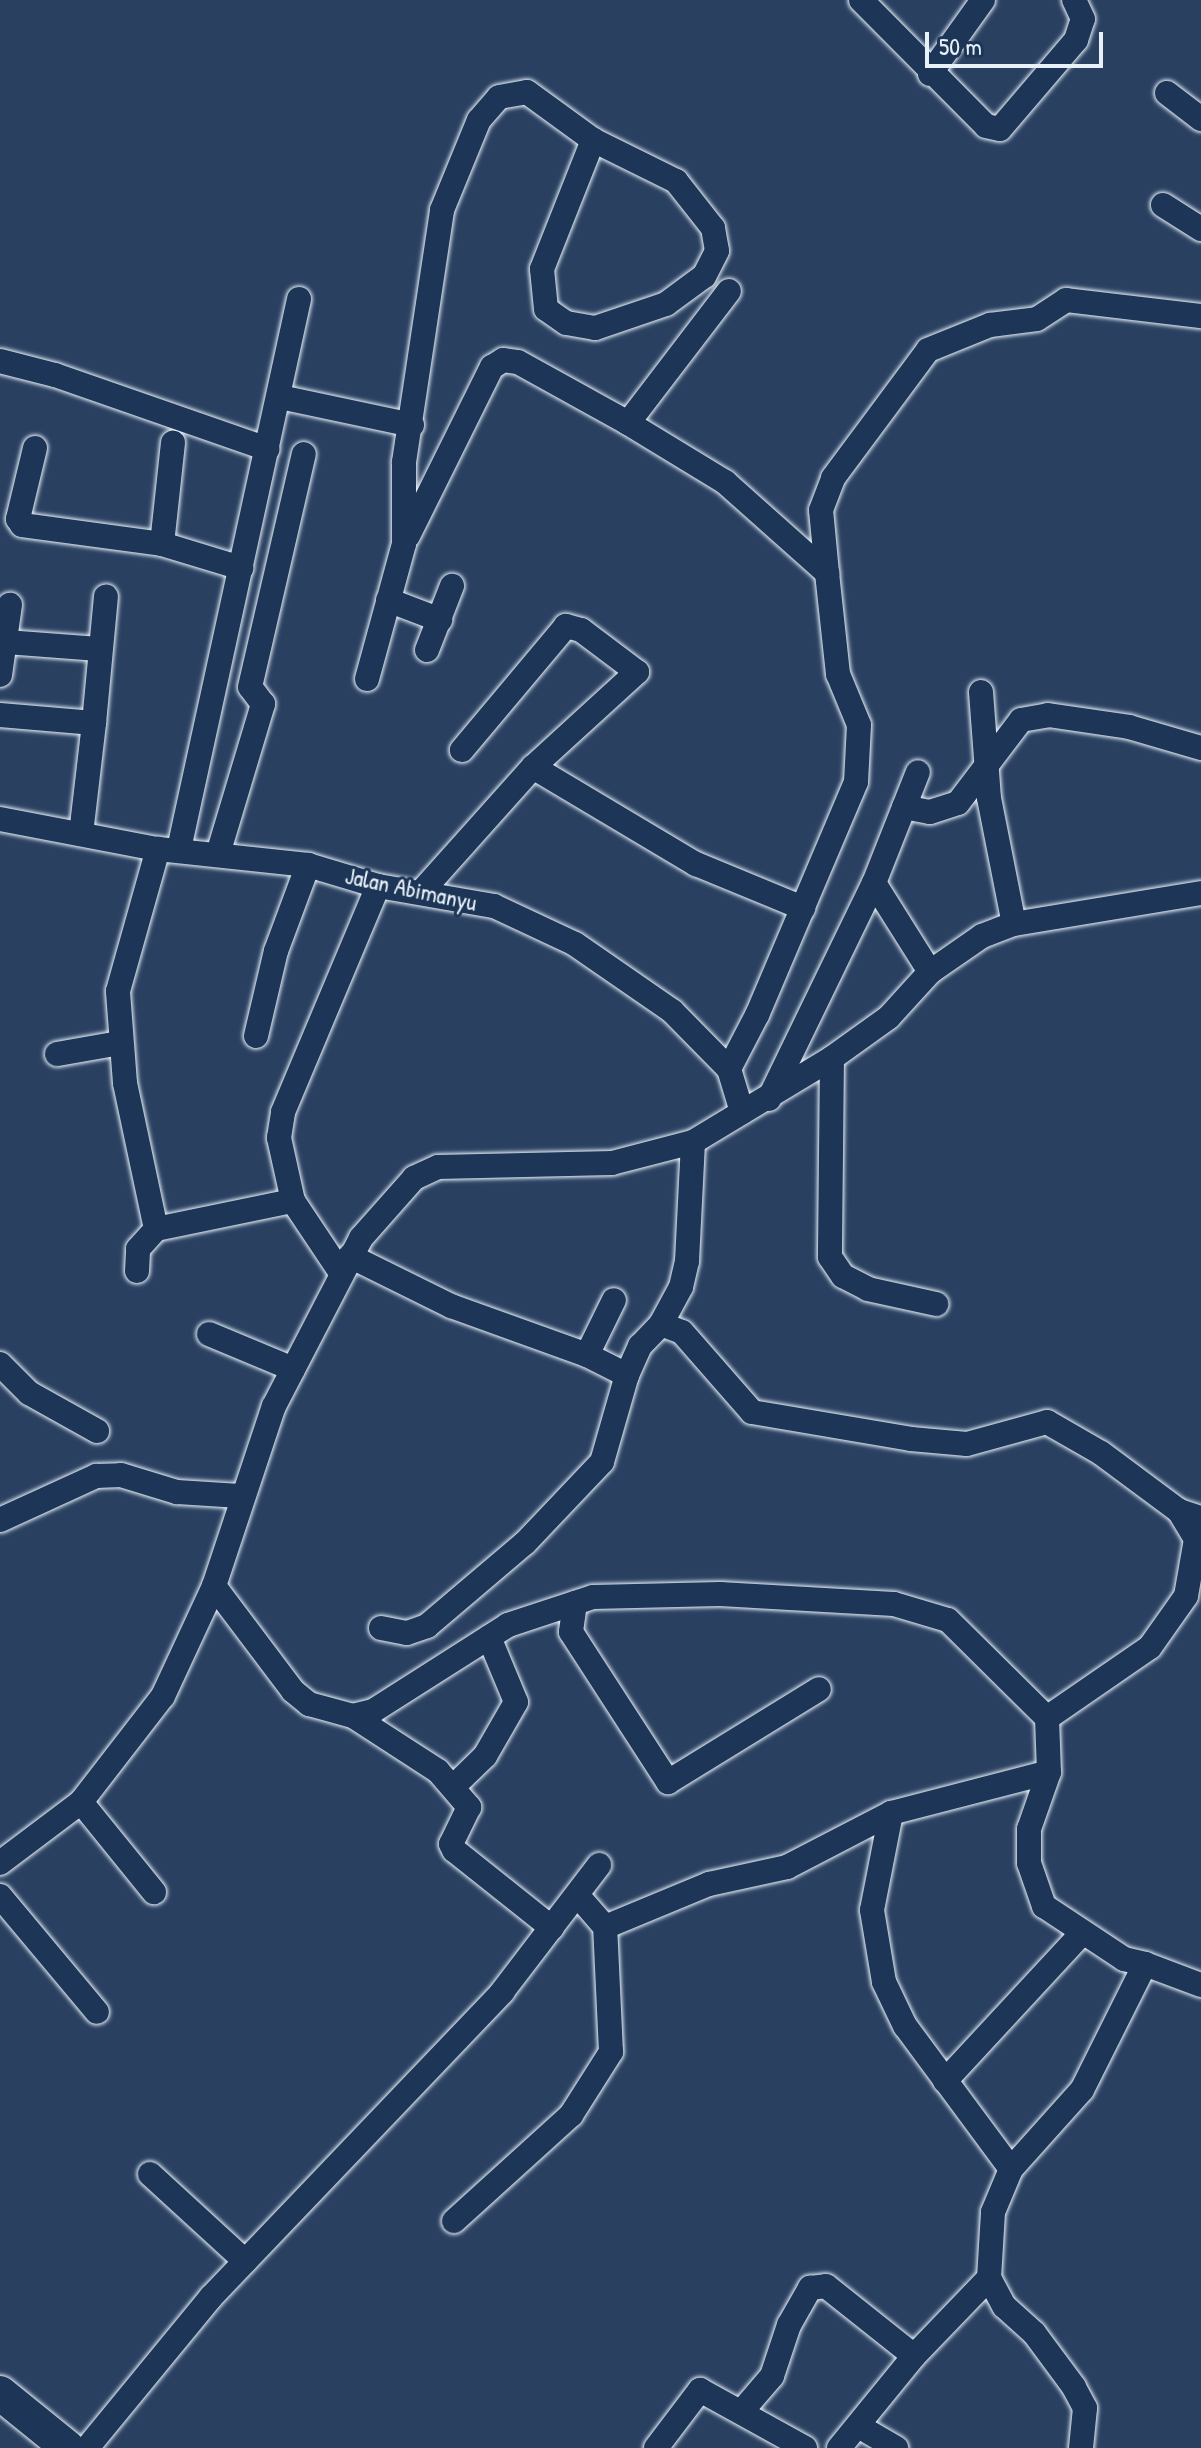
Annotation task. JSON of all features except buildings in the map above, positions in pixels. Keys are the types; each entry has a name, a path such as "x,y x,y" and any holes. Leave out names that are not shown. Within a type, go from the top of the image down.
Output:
{"main road":[{"path":"0,2393 68,2448"}],"street":[{"path":"861,0 930,74 986,126 1000,129 1076,40 1083,19 1074,0"},
{"path":"930,74 983,0"},
{"path":"404,544 404,462 442,210 479,120 499,97 527,92 593,140 676,181 713,228 717,251 704,276 666,304 595,328 566,323 546,309 540,285 542,269 593,140"},
{"path":"1167,93 1201,119"},
{"path":"1163,205 1201,229"},
{"path":"628,423 729,291"},
{"path":"156,1229 120,1043 118,991 168,849 241,568 299,299"},
{"path":"729,1069 803,908 856,782 859,725 838,674 821,510 833,478 928,350 990,325 1037,319 1066,300 1201,316"},
{"path":"367,679 404,544 482,380 503,360 518,362 725,482 827,573"},
{"path":"0,361 55,375 268,449"},
{"path":"280,397 412,425"},
{"path":"162,544 173,443"},
{"path":"35,448 18,519 22,525 162,544 241,568"},
{"path":"218,854 263,704 250,687 304,454"},
{"path":"427,650 452,586"},
{"path":"81,834 106,597"},
{"path":"388,600 440,620"},
{"path":"0,675 10,605"},
{"path":"423,890 533,767 637,672 581,630 566,626 462,750"},
{"path":"6,642 99,649"},
{"path":"981,692 989,759 989,798 1014,924"},
{"path":"0,715 94,723"},
{"path":"904,807 945,811 958,803 1021,720 1048,715 1129,727 1201,748"},
{"path":"533,767 696,864 803,908"},
{"path":"769,1099 874,883 918,772"},
{"name":"Jalan Abimanyu","path":"0,819 168,849 308,865 378,886 423,890 494,906 575,944 672,1011 729,1069 742,1112"},
{"path":"256,1036 276,951 308,865"},
{"path":"874,883 930,972"},
{"path":"378,886 283,1112 279,1138 293,1201 346,1264 587,1355 627,1375"},
{"path":"0,1863 81,1802 163,1696 214,1586 240,1496 284,1386 346,1264 385,1206 414,1178 438,1167 585,1165 643,1157 693,1142 769,1099 832,1058 889,1017 930,972 982,936 1014,924 1201,893"},
{"path":"57,1054 120,1043"},
{"path":"832,1058 830,1257 843,1276 868,1289 936,1304"},
{"path":"381,1628 407,1633 427,1626 525,1543 602,1462 627,1375 640,1346 661,1324 681,1287 687,1261 693,1142"},
{"path":"137,1271 138,1249 156,1229 293,1201"},
{"path":"587,1355 614,1300"},
{"path":"661,1324 682,1332 752,1412 967,1444 1047,1422 1101,1453 1190,1515 1196,1539 1186,1596 1150,1647 1047,1718"},
{"path":"209,1334 284,1386"},
{"path":"0,1364 29,1393 97,1431"},
{"path":"0,1520 96,1476 121,1475 177,1492 240,1496"},
{"path":"214,1586 282,1682 309,1704 353,1716 397,1742 453,1787 469,1807 451,1844 454,1850 552,1928"},
{"path":"353,1716 373,1711 508,1625 593,1597 720,1594 894,1604 948,1620 1047,1718 1049,1772 1029,1829 1029,1863 1044,1906 1124,1959 1201,1985"},
{"path":"575,1603 571,1632 668,1782 819,1689"},
{"path":"453,1787 485,1756 516,1702 489,1637"},
{"path":"605,1927 709,1884 787,1867 891,1813 1049,1772"},
{"path":"81,1802 154,1892"},
{"path":"891,1813 872,1910 884,1982 905,2026 1011,2169"},
{"path":"87,2448 245,2261 502,1992 579,1897 599,1865"},
{"path":"0,1896 97,2012"},
{"path":"454,2221 571,2115 611,2052 605,1927 579,1897"},
{"path":"945,2081 1082,1933"},
{"path":"1081,2448 1085,2408 1074,2387 1034,2333 1004,2306 989,2278 993,2212 1011,2169 1082,2090 1145,1964"},
{"path":"150,2174 245,2261"},
{"path":"839,2448 860,2427 914,2356 989,2278"},
{"path":"742,2411 772,2376 783,2339 810,2288 826,2286 914,2356"},
{"path":"656,2448 698,2390 742,2411 805,2448"},
{"path":"860,2427 896,2448"}]}
